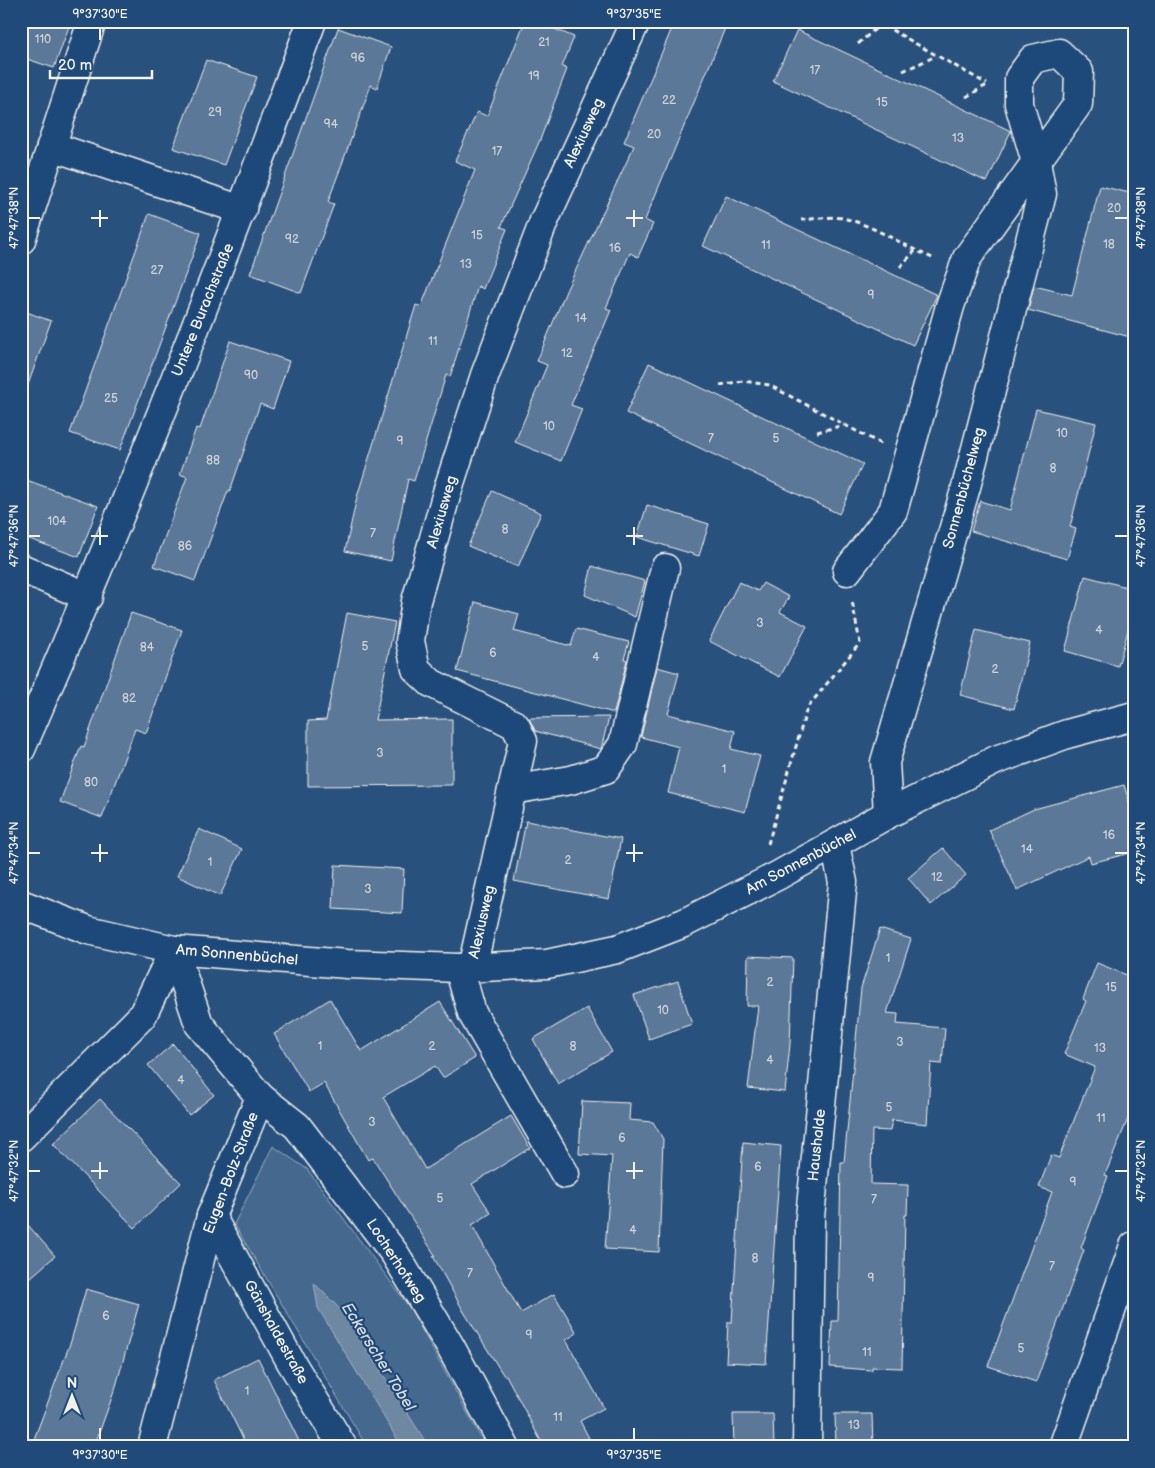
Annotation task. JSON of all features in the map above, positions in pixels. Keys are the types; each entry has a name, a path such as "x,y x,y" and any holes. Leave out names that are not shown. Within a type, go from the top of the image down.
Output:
{"street":[{"path":"21,240 92,21"},
{"name":"Untere Burachstraße","path":"21,750 88,597 242,210 312,21"},
{"name":"Alexiusweg","path":"465,968 523,741 515,724 431,683 416,669 410,641 416,601 485,376 544,221 636,21"},
{"name":"Sonnenbüchelweg","path":"846,571 893,511 950,306 967,258 1036,162 1078,104 1079,72 1059,53 1033,59 1019,78 1019,104 1036,162 1042,194 966,488 885,762 888,814"},
{"path":"51,146 242,210"},
{"path":"21,568 88,597"},
{"path":"512,790 571,780 606,768 623,744 665,568"},
{"name":"Am Sonnenbüchel","path":"21,904 88,930 174,950 347,964 465,968 547,964 617,949 684,923 777,876 888,814 996,760 1067,734 1134,716"},
{"name":"Haushalde","path":"807,1447 810,1217 844,882 835,844"},
{"path":"21,1137 142,1016 174,950"},
{"name":"Eugen-Bolz-Straße","path":"152,1447 211,1216 260,1097 199,1024 174,950"},
{"path":"465,968 472,1013 566,1174"},
{"name":"Locherhofweg","path":"260,1097 297,1126 394,1254 450,1346 505,1447"},
{"name":"Gänshaldestraße","path":"211,1216 291,1362 343,1447"},
{"path":"1063,1447 1134,1246"}],"path":[{"path":"876,21 1019,104"},
{"path":"858,44 881,24"},
{"path":"903,71 937,56"},
{"path":"966,97 988,85"},
{"path":"801,220 841,218 877,229 915,251 963,270"},
{"path":"900,267 915,251"},
{"path":"720,385 743,381 769,385 908,458"},
{"path":"817,432 844,425"},
{"path":"777,876 767,846 807,708 860,643 846,571"}],"shaded area":[{"path":"273,1146 307,1169 410,1308 486,1447 367,1447 234,1224"},
{"path":"314,1283 344,1313 429,1447 402,1447 318,1308"}],"building":[{"path":"21,21 71,21 54,68 21,57"},
{"path":"525,21 535,21 574,37 562,67 567,69 540,140 501,227 507,229 483,289 478,286 450,377 446,375 414,481 408,479 391,561 345,551 357,497 416,305 421,307 475,170 455,161 477,112 487,116"},
{"path":"675,21 728,21 645,220 653,224 638,257 630,253 606,308 611,310 571,405 582,409 561,461 515,442 547,365 537,361 566,291 634,146 624,142"},
{"path":"338,28 391,47 377,88 371,85 328,202 334,204 301,293 250,274"},
{"path":"797,30 1011,131 987,182 773,81"},
{"path":"206,60 257,77 224,165 173,148"},
{"path":"1100,186 1134,194 1134,338 1028,310 1034,286 1072,295"},
{"path":"726,196 937,295 913,345 703,246"},
{"path":"149,214 201,233 120,450 70,433"},
{"path":"21,310 51,321 25,393 21,392"},
{"path":"230,341 289,361 273,409 260,404 230,491 228,491 195,581 154,566 187,477 180,474 196,428 200,429"},
{"path":"649,363 863,464 839,514 626,413"},
{"path":"1036,409 1096,423 1070,527 1076,529 1067,559 971,531 980,501 1010,510"},
{"path":"21,478 98,506 79,557 21,536"},
{"path":"492,491 541,513 518,567 468,546"},
{"path":"647,505 709,524 699,556 637,537"},
{"path":"592,566 645,581 635,617 585,595"},
{"path":"1085,576 1134,589 1134,609 1118,666 1065,651"},
{"path":"739,582 758,591 763,583 789,597 780,612 807,626 780,677 709,641"},
{"path":"475,602 519,614 514,631 571,646 576,629 629,642 624,659 627,660 614,713 457,671"},
{"path":"131,613 182,630 146,733 135,729 102,818 60,802 81,746 84,747"},
{"path":"347,613 395,622 375,720 452,719 452,785 308,786 308,721 326,720"},
{"path":"976,630 1030,643 1014,709 960,695"},
{"path":"657,667 679,673 668,714 735,731 731,749 760,756 745,812 668,793 679,747 641,737"},
{"path":"609,717 601,749 535,731 529,718"},
{"path":"1124,785 1134,819 1134,852 1091,863 1089,856 1017,890 989,830 1034,809"},
{"path":"526,821 621,839 609,899 514,881"},
{"path":"199,829 242,849 220,896 177,876"},
{"path":"943,848 966,875 931,905 908,878"},
{"path":"335,865 404,869 402,913 333,909"},
{"path":"880,929 911,939 887,1013 898,1014 897,1024 945,1028 942,1064 931,1063 927,1124 892,1120 890,1131 872,1130 871,1184 908,1185 907,1215 905,1215 902,1368 872,1367 872,1370 830,1367 832,1321 838,1321 841,1162 844,1162 861,988"},
{"path":"748,956 793,958 790,1044 785,1092 748,1088 758,1006 747,1006"},
{"path":"1097,963 1134,978 1134,1104 1105,1175 1108,1176 1081,1248 1084,1250 1036,1382 988,1366 1052,1192 1039,1187 1051,1155 1059,1158 1095,1067 1064,1054 1086,1001 1083,999"},
{"path":"678,981 692,1024 649,1039 634,995"},
{"path":"330,999 361,1051 440,1002 475,1058 443,1078 435,1066 383,1097 425,1169 511,1116 530,1148 472,1184 491,1213 472,1225 521,1313 554,1294 577,1333 566,1340 604,1408 580,1421 589,1438 573,1447 544,1447 506,1375 504,1376 464,1312 433,1256 435,1255 373,1158 368,1160 324,1083 309,1092 274,1034"},
{"path":"587,1008 612,1052 558,1084 533,1039"},
{"path":"173,1044 214,1095 189,1115 148,1065"},
{"path":"100,1099 181,1183 135,1228 53,1144"},
{"path":"582,1101 630,1103 629,1120 653,1122 663,1139 659,1252 605,1249 612,1156 579,1154"},
{"path":"743,1142 781,1146 766,1364 726,1362 728,1322 732,1322"},
{"path":"21,1217 55,1256 21,1286"},
{"path":"86,1289 139,1304 116,1386 94,1447 31,1447 71,1341"},
{"path":"258,1358 302,1447 247,1447 214,1380"},
{"path":"733,1414 773,1414 774,1447 734,1447"},
{"path":"835,1414 872,1414 873,1447 836,1447"}],"water label":[{"name":"Eckerscher Tobel","path":"378,1357"}]}
